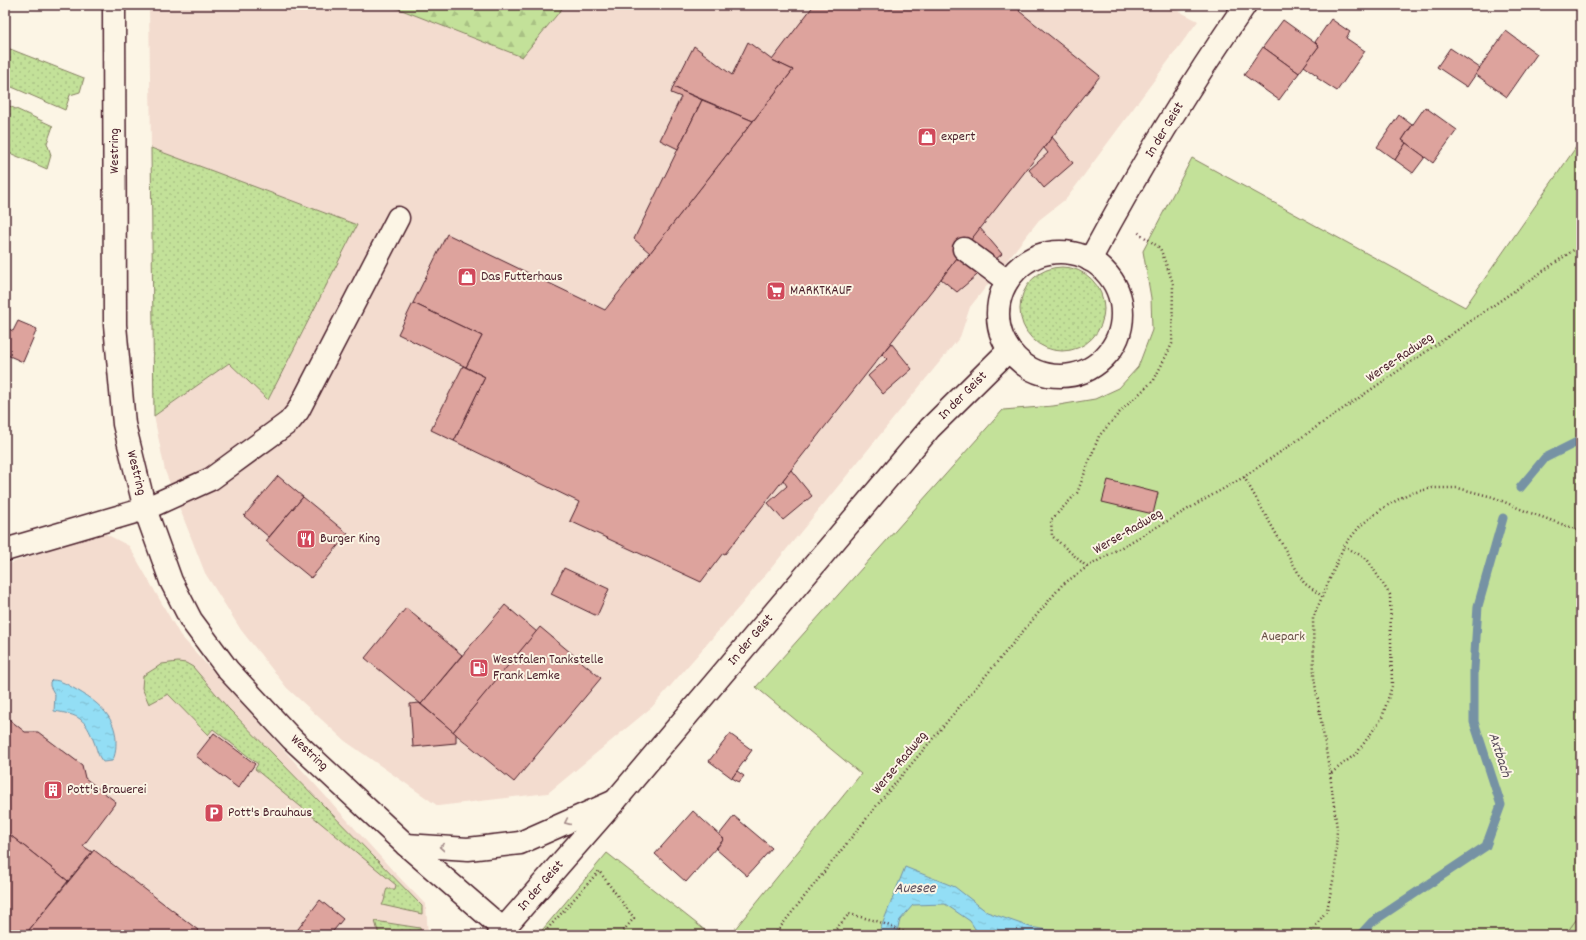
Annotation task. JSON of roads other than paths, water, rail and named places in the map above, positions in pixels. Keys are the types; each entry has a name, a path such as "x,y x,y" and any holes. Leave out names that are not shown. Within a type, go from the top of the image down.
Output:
{"main road":[{"name":"Westring","path":"114,5 115,325 124,424 145,509 171,581 192,620 228,670 292,739 501,932"},
{"name":"In der Geist","path":"1090,260 1114,216 1207,60 1246,5"},
{"path":"5,550 145,509 211,479 289,422 298,411 398,218"},
{"path":"964,249 1007,281"},
{"path":"1054,252 1072,253 1090,260 1104,270 1114,283 1121,299 1122,316 1120,333 1112,349 1101,361 1091,368 1070,376 1052,376 1036,372 1021,363 1009,350 1001,334 998,316 1000,297 1007,281 1020,266 1036,257 1054,252"},
{"name":"In der Geist","path":"501,932 615,801 930,428 1009,350"},
{"path":"406,845 468,848 520,843 615,801"}],"water":[{"path":"52,680 64,683 83,694 97,704 108,716 115,731 116,740 115,754 112,761 103,762 98,754 91,734 80,719 70,714 54,711 55,695 50,686 50,682"},
{"name":"Auesee","path":"905,867 955,887 987,912 1030,927 1071,935 979,935 970,921 945,904 913,905 900,920 896,935 878,935"}],"waterway":[{"name":"Axtbach","path":"1520,488 1545,458 1581,440"},
{"name":"Axtbach","path":"1360,935 1372,922 1486,846 1501,805 1474,722 1474,669 1478,606 1503,518"}],"place":[{"name":"expert","path":"927,137"},
{"name":"Das Futterhaus","path":"467,277"},
{"name":"MARKTKAUF","path":"776,291"},
{"name":"Burger King","path":"306,539"},
{"name":"Westfalen Tankstelle Frank Lemke","path":"479,668"},
{"name":"Pott's Brauerei","path":"53,790"},
{"name":"Pott's Brauhaus","path":"214,813"}],"park label":[{"name":"Auepark","path":"1283,637"}]}
